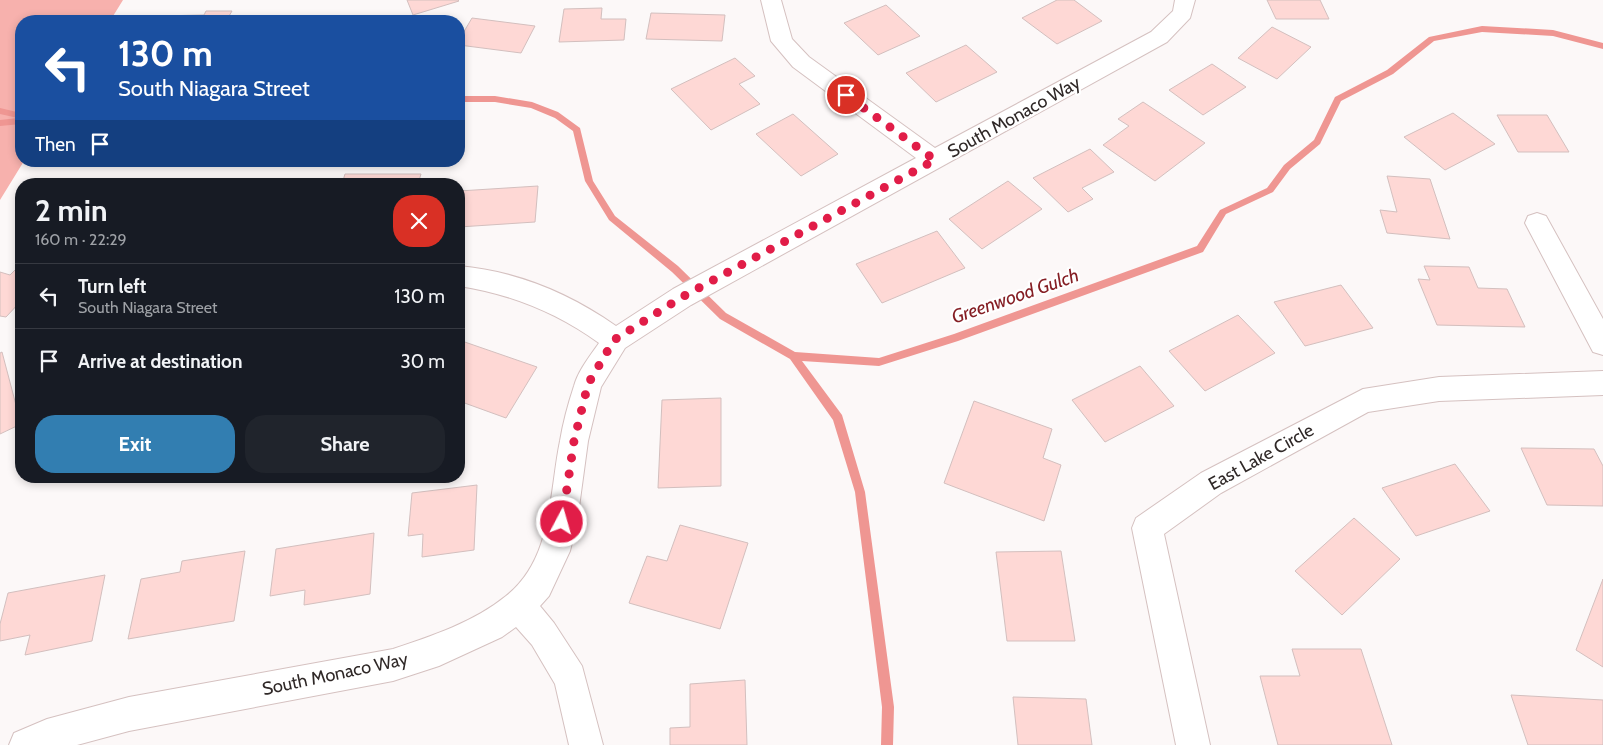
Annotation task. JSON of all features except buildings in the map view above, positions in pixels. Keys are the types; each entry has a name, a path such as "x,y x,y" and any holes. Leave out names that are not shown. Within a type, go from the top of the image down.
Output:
{"street":[{"path":"771,0 782,40 801,62 935,160"},
{"name":"South Monaco Way","path":"26,745 46,736 129,714 393,665 427,654 491,626 519,606 538,586 555,551 562,522 574,441 588,384 614,340 682,297 1159,37 1183,13 1185,0"},
{"path":"1537,223 1603,344"},
{"path":"465,277 509,285 554,300 593,324 614,340"},
{"name":"East Lake Circle","path":"1193,745 1147,528 1211,483 1363,401 1439,389 1603,383"},
{"path":"519,606 543,634 570,678 586,745"}],"shaded area":[{"path":"0,0 123,0 114,15 15,15 15,167 20,167 0,200"}],"waterway":[{"name":"Greenwood Gulch","path":"793,356 879,362 955,338 1200,249 1223,212 1270,190 1287,167 1317,142 1338,99 1390,72 1432,39 1482,29 1553,33 1603,46"},
{"name":"Greenwood Gulch","path":"465,99 508,100 532,105 558,116 577,130 589,181 612,218 675,269 723,316 793,356"},
{"name":"Greenwood Gulch","path":"0,111 15,115"},
{"name":"Greenwood Gulch","path":"0,123 15,122"},
{"path":"793,356 838,418 860,492 888,707 887,745"}],"route":[{"path":"562,522 574,441 588,384 614,340 682,297 935,160 846,95"}]}
